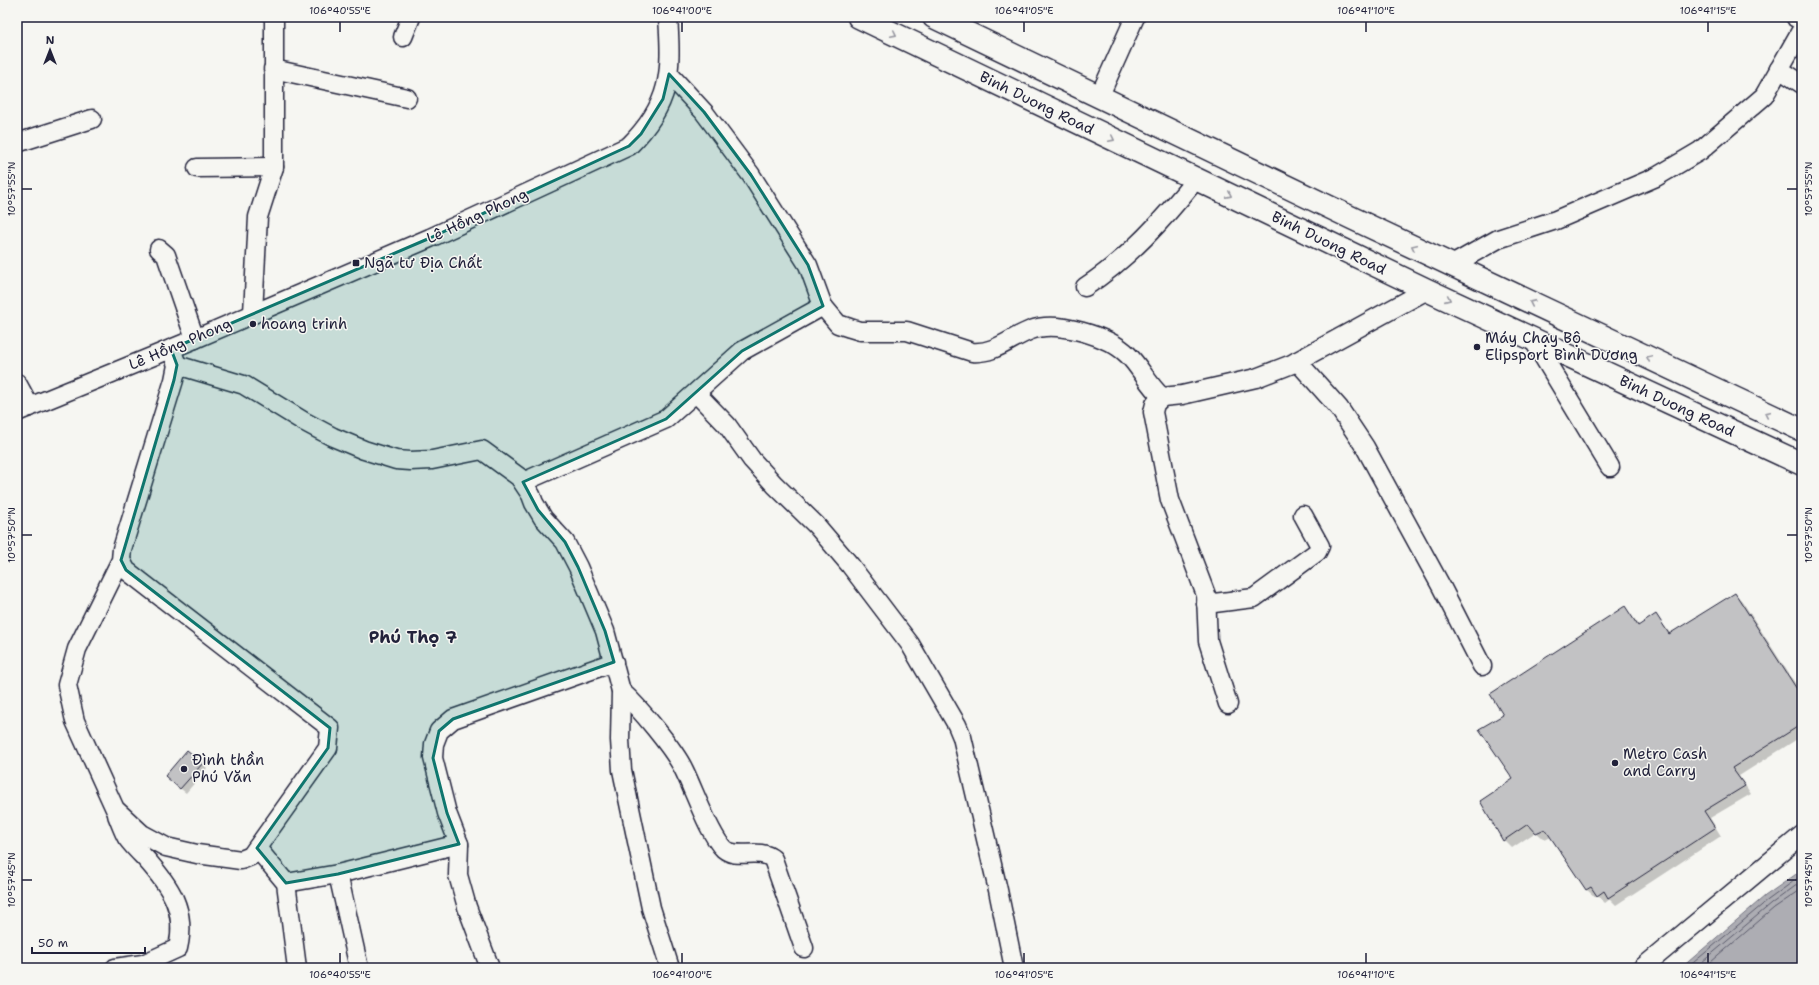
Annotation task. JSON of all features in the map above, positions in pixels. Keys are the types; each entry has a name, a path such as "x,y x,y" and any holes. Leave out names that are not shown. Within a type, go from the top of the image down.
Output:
{"highway":[{"name":"Binh Duong Road","path":"859,17 1427,290 1802,464"},
{"name":"Binh Duong Road","path":"934,17 1100,95 1452,265 1802,430"}],"street":[{"path":"253,313 258,217 274,167 274,17"},
{"path":"403,37 411,17"},
{"name":"Lê Hồng Phong","path":"23,409 174,357 195,339 430,238 629,146 641,134 663,99 669,74 671,50 668,17"},
{"path":"1100,95 1135,17"},
{"path":"1452,265 1498,239 1556,220 1656,177 1700,151 1764,96 1779,69 1798,21"},
{"path":"273,69 407,98"},
{"path":"1779,69 1802,84"},
{"path":"669,74 704,112 751,175 808,265 822,306 838,324 860,331 907,331 972,352 983,353 993,350 1039,327 1064,329 1106,339 1119,346 1129,356 1155,391 1162,397"},
{"path":"17,142 92,119"},
{"path":"197,168 274,167"},
{"path":"1085,287 1125,256 1155,227 1196,179"},
{"path":"159,249 166,255 168,260 195,339"},
{"path":"1228,704 1208,641 1206,595 1170,500 1153,412 1155,404 1162,397 1182,395 1256,378 1297,361 1427,290"},
{"path":"523,482 666,419 742,351 822,306"},
{"path":"1532,338 1610,466"},
{"path":"115,968 143,964 150,965 178,948 181,938 181,920 177,902 155,869 126,837 75,721 67,685 76,649 121,560 122,549 153,455 174,380 174,357 244,385 303,421 364,450 396,460 410,461 456,456 475,450 482,450 523,482 540,514 565,542 578,567 605,631 621,691 620,740 622,770 651,908 670,968"},
{"path":"1297,361 1339,408 1365,447 1441,586 1482,666"},
{"path":"17,384 23,409"},
{"path":"696,393 727,425 752,460 816,525 850,565 910,644 957,725 962,737 998,890 1014,968"},
{"path":"1206,604 1254,598 1318,552 1320,546 1303,515"},
{"path":"115,809 142,834 166,847 197,854 241,860 251,856 328,748 330,728 126,570 121,560"},
{"path":"490,968 467,907 458,875 459,844 447,814 433,758 434,744 439,731 453,719 614,662"},
{"path":"621,691 666,744 684,768 711,829 724,849 731,853 767,854 773,859 804,948"},
{"path":"1642,968 1802,835"},
{"path":"286,883 338,874 459,844"},
{"path":"257,848 286,883 297,968"},
{"path":"338,874 359,968"}],"highlighted area":[{"path":"669,74 704,112 751,175 808,265 823,306 742,351 666,419 523,482 538,510 565,542 578,567 605,631 614,662 453,719 439,731 433,758 447,813 459,844 338,874 286,883 257,848 328,748 330,728 126,570 121,560 174,380 177,365 171,349 430,238 629,146 641,134 663,99"}],"water":[{"path":"1802,870 1802,964 1798,968 1681,968 1765,896"}],"building":[{"name":"Metro Cash and Carry","path":"1735,593 1802,697 1802,724 1732,768 1745,786 1704,811 1715,828 1608,898 1604,891 1597,896 1591,887 1586,890 1545,829 1536,833 1528,824 1503,841 1480,801 1513,779 1479,729 1503,715 1490,694 1625,606 1638,626 1656,614 1669,634"},
{"name":"Đình thần Phú Văn","path":"187,750 203,763 180,789 165,776"}],"place":[{"name":"Ngã tư Địa Chất","path":"356,263"},
{"name":"hoang trinh","path":"253,324"},
{"name":"Máy Chạy Bộ Elipsport Bình Dương","path":"1477,347"},
{"name":"Metro Cash and Carry","path":"1615,763"},
{"name":"Đình thần Phú Văn","path":"184,769"}],"district":[{"name":"Phú Thọ 7","path":"413,637"}]}
